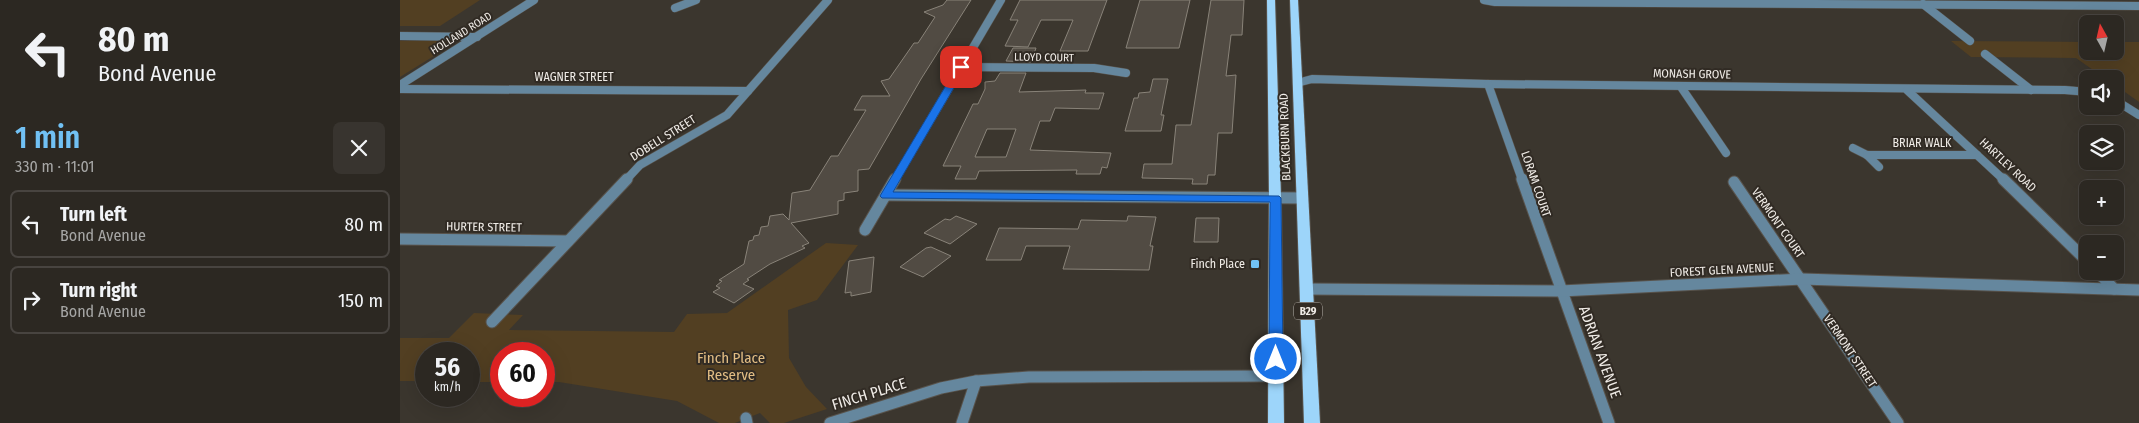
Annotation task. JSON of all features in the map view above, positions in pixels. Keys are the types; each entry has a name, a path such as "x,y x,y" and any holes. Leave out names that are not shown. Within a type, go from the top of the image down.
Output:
{"main road":[{"name":"BLACKBURN ROAD","path":"1271,0 1275,198 1276,423"},
{"name":"BLACKBURN ROAD","path":"1294,0 1312,423"}],"street":[{"name":"HOLLAND ROAD","path":"400,85 534,0"},
{"path":"675,8 696,0"},
{"name":"DOBELL STREET","path":"492,322 640,165 726,115 828,0"},
{"path":"865,230 1001,0"},
{"path":"1484,0 1495,2 1921,2 2139,6"},
{"path":"1921,2 1970,41"},
{"path":"400,36 477,37"},
{"path":"1985,54 2031,90"},
{"name":"LLOYD COURT","path":"961,67 1094,68 1126,73"},
{"name":"MONASH GROVE","path":"1297,83 1312,79 1488,84 2079,92"},
{"name":"LORAM COURT","path":"1488,84 1561,292"},
{"path":"1681,87 1726,153"},
{"name":"WAGNER STREET","path":"400,89 748,91"},
{"name":"HARTLEY ROAD","path":"1907,90 2032,206 2079,253"},
{"path":"2124,106 2139,115"},
{"name":"BRIAR WALK","path":"1854,148 1867,155 1878,166"},
{"name":"BRIAR WALK","path":"1867,155 1977,155"},
{"name":"VERMONT COURT","path":"1734,182 1802,279"},
{"path":"886,196 1302,198"},
{"name":"HURTER STREET","path":"400,238 568,241"},
{"name":"FOREST GLEN AVENUE","path":"1307,289 1561,292 1802,279 2139,290"},
{"name":"VERMONT STREET","path":"1802,279 1898,423"},
{"path":"2106,280 2114,289"},
{"name":"ADRIAN AVENUE","path":"1561,292 1609,423"},
{"name":"FINCH PLACE","path":"830,423 941,388 976,381 1029,377 1276,376"},
{"path":"962,423 976,381"}],"green space":[{"path":"400,0 480,0 440,26 400,26"},
{"path":"400,41 458,41 400,77"},
{"path":"1951,41 2079,42 2079,60 2124,60 2124,42 2139,42 2139,102 2124,91 2124,70 2093,70 2076,58 1971,57"},
{"name":"Finch Place Reserve","path":"826,243 858,245 817,300 788,310 789,358 806,387 827,409 784,423 770,423 760,413 735,423 719,423 677,401 555,382 555,342 490,342 490,382 480,382 480,342 415,342 415,381 400,381 400,338 449,338 474,313 523,315 509,330 674,332 687,314 727,313"}],"building":[{"path":"947,0 971,0 921,79 869,169 858,170 858,191 844,193 844,200 838,201 838,214 791,223 809,243 802,246 805,248 770,264 747,279 749,280 743,284 754,289 734,303 713,292 720,288 716,286 722,281 719,280 744,264 749,241 753,240 754,236 759,235 761,227 768,226 770,216 783,214 789,220 792,193 810,190 831,156 838,156 866,110 854,110 862,96 890,96 881,81 889,79 914,43 918,43 935,17 924,12 943,5"},
{"path":"1020,0 1107,0 1088,51 1060,51 1073,20 1041,20 1028,47 1005,46 1018,20 1010,20"},
{"path":"1140,0 1190,0 1179,48 1126,48"},
{"path":"1211,0 1244,0 1242,35 1231,35 1226,76 1236,75 1232,133 1218,133 1215,175 1208,175 1207,184 1192,184 1193,179 1142,178 1144,164 1172,164 1176,125 1191,125"},
{"path":"1013,48 1036,48 1031,62 1006,61"},
{"path":"1000,73 1026,73 1019,92 1086,90 1085,93 1104,93 1099,109 1055,108 1050,121 1040,121 1030,150 1111,153 1107,168 1102,167 1100,174 1076,174 1077,170 979,171 976,179 955,179 961,166 943,166 973,104 978,104 985,89 985,82 995,81","holes":["987,129 1016,129 1006,157 975,157"]},
{"path":"1153,79 1168,79 1161,115 1164,115 1161,131 1125,131 1134,98 1138,98 1139,93 1150,92"},
{"path":"956,216 977,224 950,244 924,233 945,219 950,220"},
{"path":"1128,216 1156,217 1150,246 1153,246 1149,270 1063,269 1070,246 1026,246 1021,260 986,260 999,228 1078,229 1081,220 1127,221"},
{"path":"1196,218 1219,218 1218,242 1194,242"},
{"path":"931,247 951,256 923,277 900,267 926,248"},
{"path":"874,257 871,292 851,296 851,292 845,293 849,261"}],"place":[{"name":"Finch Place","path":"1255,264"}],"route":[{"path":"961,67 886,196 1275,198 1276,359"}]}
